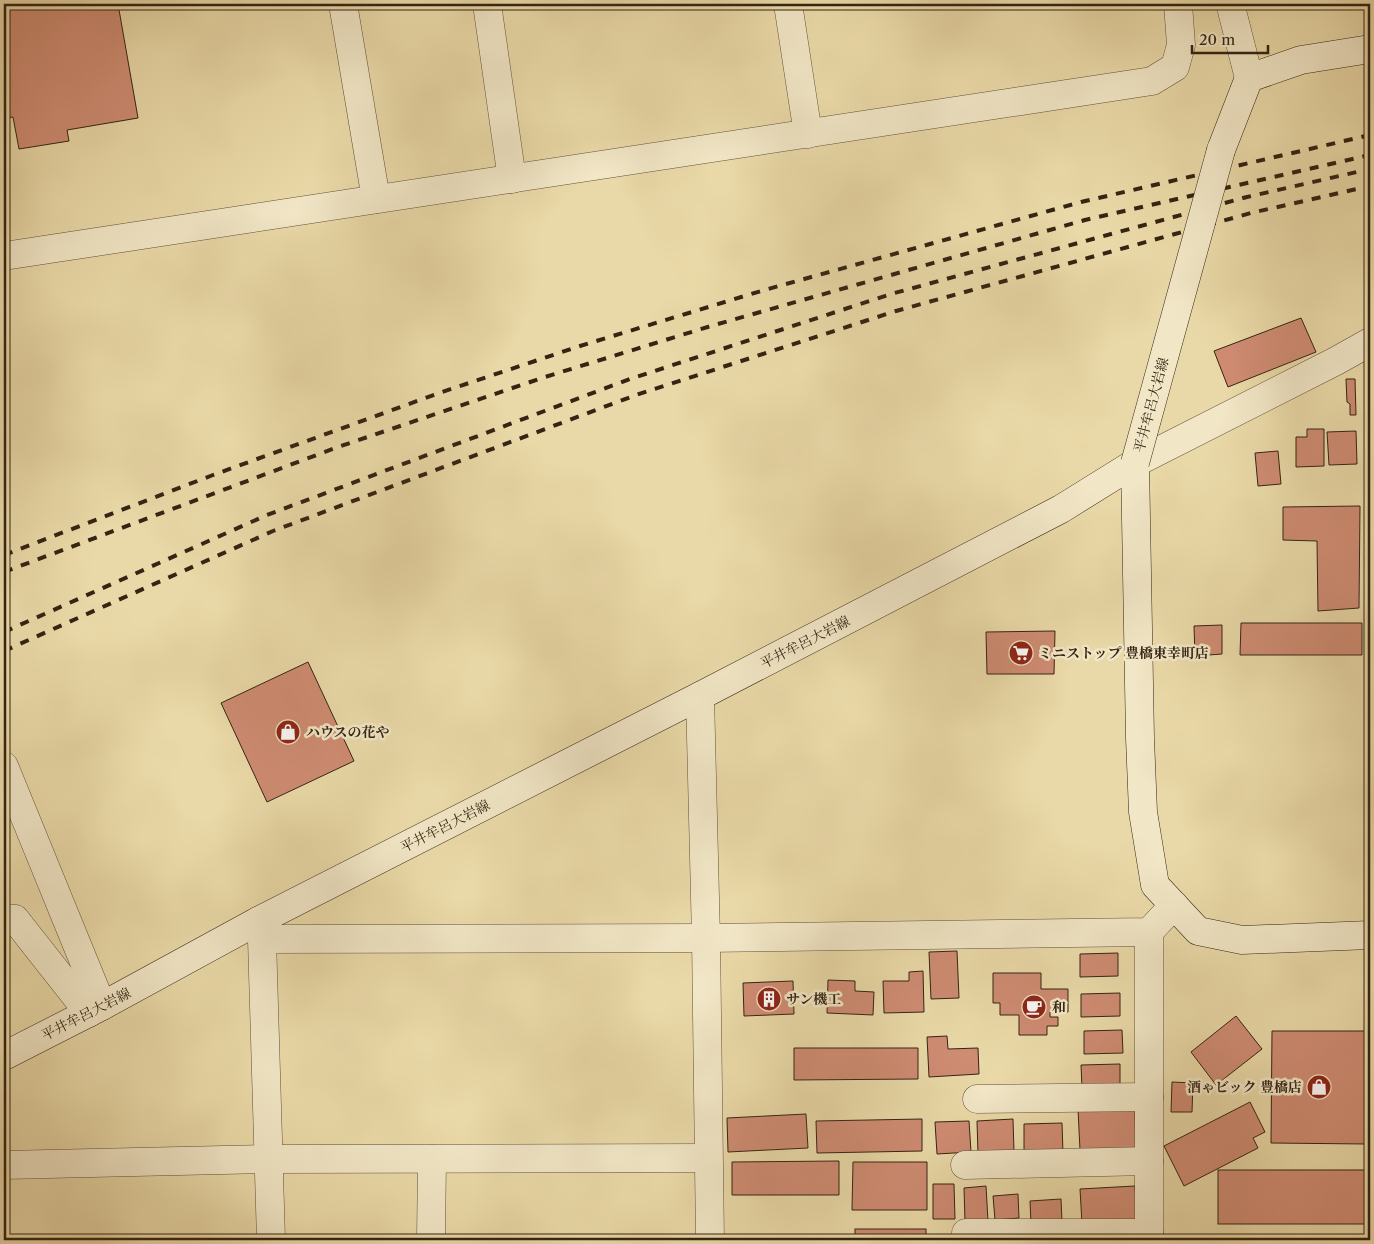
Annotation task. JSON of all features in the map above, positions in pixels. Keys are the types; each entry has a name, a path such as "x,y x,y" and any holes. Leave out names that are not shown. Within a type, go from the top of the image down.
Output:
{"street":[{"path":"343,4 376,199"},
{"path":"487,4 512,178"},
{"path":"788,4 808,134"},
{"path":"4,256 1152,82 1175,67 1181,45 1178,4"},
{"path":"1232,4 1232,11 1249,78 1301,60 1370,49"},
{"name":"平井牟呂大岩線","path":"4,1056 95,1009 260,930 700,696 1061,509 1135,463 1221,150 1249,78"},
{"path":"1370,342 1135,463 1143,812 1155,885 1198,931 1242,940 1370,935"},
{"path":"700,696 706,938 710,1240"},
{"path":"4,766 26,818 95,1009"},
{"path":"966,1233 1149,1237 1149,932 1174,905"},
{"path":"4,918 15,919 95,1009"},
{"path":"271,1240 260,930 706,938 1149,932"},
{"path":"977,1099 1149,1097"},
{"path":"4,1165 269,1158 708,1158"},
{"path":"431,1240 432,1159"},
{"path":"965,1165 1149,1161"}],"building":[{"path":"4,4 118,4 138,118 67,130 69,141 19,149 13,117 4,118"},
{"path":"1301,318 1316,352 1228,387 1214,351"},
{"path":"1346,379 1355,379 1356,415 1350,415 1350,404 1347,402"},
{"path":"1307,429 1324,429 1324,466 1296,467 1296,437 1307,437"},
{"path":"1356,431 1357,464 1329,465 1327,432"},
{"path":"1278,451 1281,484 1258,486 1255,453"},
{"path":"1360,506 1359,608 1318,611 1317,541 1283,540 1283,507"},
{"path":"1368,594 1370,594 1370,653 1369,653"},
{"path":"1241,623 1362,623 1362,655 1240,655"},
{"path":"1222,625 1222,654 1195,656 1194,626"},
{"name":"ミニストップ 豊橋東幸町店","path":"1055,631 1054,674 987,674 986,632"},
{"name":"ハウスの花や","path":"308,662 354,761 267,802 221,703"},
{"path":"957,951 959,998 931,999 929,952"},
{"path":"1118,953 1118,976 1080,977 1080,954"},
{"path":"923,971 924,1012 884,1013 883,981 909,981 909,972"},
{"name":"和","path":"993,973 1041,973 1041,989 1068,989 1068,1012 1050,1012 1050,1017 1058,1017 1058,1026 1047,1026 1047,1035 1019,1035 1019,1015 1000,1015 1000,1003 993,1003"},
{"path":"828,980 855,981 855,991 874,992 873,1015 827,1013"},
{"name":"サン機工","path":"793,981 794,1014 744,1016 743,983"},
{"path":"1120,993 1120,1016 1081,1017 1081,994"},
{"path":"1236,1016 1262,1049 1216,1085 1191,1052"},
{"path":"1122,1030 1123,1053 1084,1054 1084,1031"},
{"name":"酒ゃビック 豊橋店","path":"1272,1031 1367,1031 1366,1144 1271,1143"},
{"path":"947,1036 948,1049 978,1048 979,1074 929,1077 927,1037"},
{"path":"794,1048 918,1048 918,1079 794,1080"},
{"path":"1120,1064 1120,1087 1082,1088 1081,1065"},
{"path":"1172,1082 1193,1083 1192,1112 1171,1112"},
{"path":"1250,1102 1265,1132 1253,1138 1258,1148 1184,1186 1164,1146"},
{"path":"1078,1109 1135,1109 1136,1150 1080,1150"},
{"path":"806,1114 808,1148 728,1152 727,1118"},
{"path":"922,1119 922,1151 817,1153 816,1121"},
{"path":"1013,1119 1014,1152 978,1154 977,1121"},
{"path":"969,1121 971,1152 937,1154 935,1122"},
{"path":"1062,1123 1063,1153 1024,1154 1024,1124"},
{"path":"839,1161 839,1195 732,1195 732,1162"},
{"path":"853,1162 927,1162 927,1210 852,1210"},
{"path":"1218,1170 1369,1170 1369,1224 1218,1224"},
{"path":"933,1184 954,1184 955,1219 933,1219"},
{"path":"986,1186 988,1221 965,1222 964,1188"},
{"path":"1135,1186 1137,1221 1082,1224 1080,1189"},
{"path":"1018,1194 1019,1218 995,1220 993,1196"},
{"path":"1061,1199 1062,1222 1031,1224 1030,1201"},
{"path":"855,1229 926,1229 926,1240 855,1240"}],"railway":[{"path":"4,555 213,475 442,392 580,346 761,291 1081,202 1370,135"},
{"path":"4,572 338,447 545,377 711,326 1085,220 1370,155"},
{"path":"4,632 267,515 630,379 891,294 1247,197 1370,169"},
{"path":"4,651 273,531 636,395 896,311 1251,213 1370,186"}],"place":[{"name":"ミニストップ 豊橋東幸町店","path":"1021,653"},
{"name":"ハウスの花や","path":"288,732"},
{"name":"サン機工","path":"769,999"},
{"name":"和","path":"1034,1007"},
{"name":"酒ゃビック 豊橋店","path":"1319,1087"}]}
